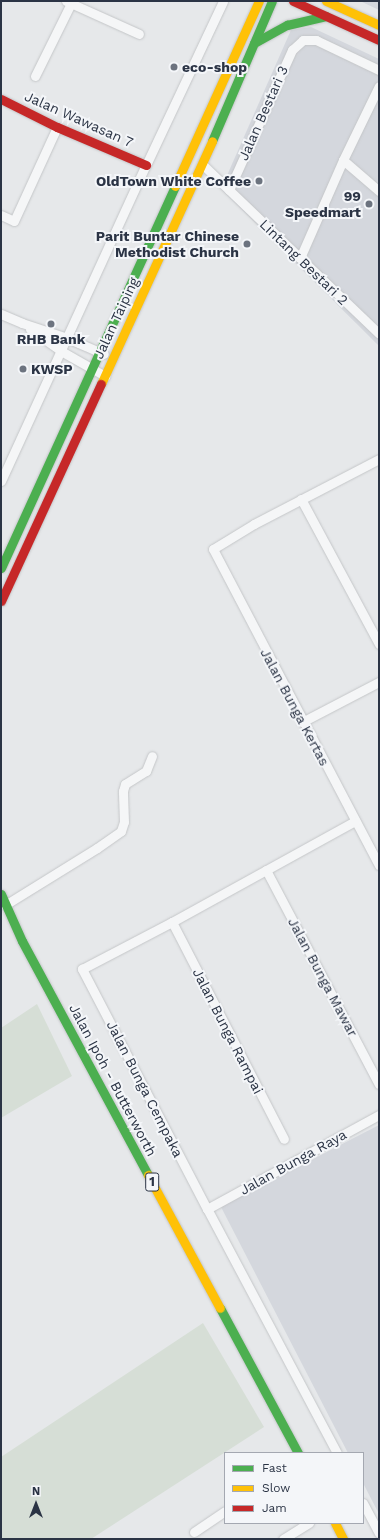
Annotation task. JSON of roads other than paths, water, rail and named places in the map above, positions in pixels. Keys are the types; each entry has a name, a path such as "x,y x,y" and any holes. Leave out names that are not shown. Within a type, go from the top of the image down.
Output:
{"main road":[{"name":"Jalan Taiping","path":"1,568 259,1"},
{"name":"Jalan Taiping","path":"1,601 202,164 272,1"},
{"path":"293,1 379,40"},
{"path":"326,1 379,25"},
{"path":"254,43 287,25 326,16"},
{"name":"Jalan Wawasan 7","path":"1,99 57,127 146,165"},
{"name":"Jalan Ipoh - Butterworth","path":"1,894 4,906 297,1452"},
{"path":"336,1524 343,1539"}],"street":[{"path":"1,481 223,1"},
{"path":"35,76 69,2 139,34"},
{"name":"Jalan Bestari 3","path":"229,190 292,50 303,40 316,40 379,70"},
{"path":"300,258 343,160 379,86"},
{"path":"1,215 14,221 57,127"},
{"path":"343,160 379,191"},
{"name":"Lintang Bestari 2","path":"202,164 379,334"},
{"path":"1,314 22,323 67,338 113,358"},
{"path":"22,323 61,351 105,376"},
{"path":"379,459 302,499 379,644"},
{"name":"Jalan Bunga Kertas","path":"302,499 254,524 212,549 302,722 379,865"},
{"path":"302,722 379,682"},
{"path":"4,906 97,848 120,831 124,822 123,791 125,784 146,771 152,756"},
{"path":"172,922 355,821"},
{"name":"Jalan Bunga Mawar","path":"266,870 379,1084"},
{"name":"Jalan Bunga Cempaka","path":"172,922 82,969 207,1209 336,1452"},
{"name":"Jalan Bunga Rampai","path":"172,922 284,1139"},
{"name":"Jalan Bunga Raya","path":"207,1209 379,1115"},
{"path":"364,1505 379,1533"},
{"path":"194,1532 224,1513"},
{"path":"283,1539 307,1524"}],"place":[{"name":"eco-shop","path":"174,67"},
{"name":"OldTown White Coffee","path":"259,181"},
{"name":"99 Speedmart","path":"369,204"},
{"name":"Parit Buntar Chinese Methodist Church","path":"247,244"},
{"name":"RHB Bank","path":"51,324"},
{"name":"KWSP","path":"23,369"}]}
